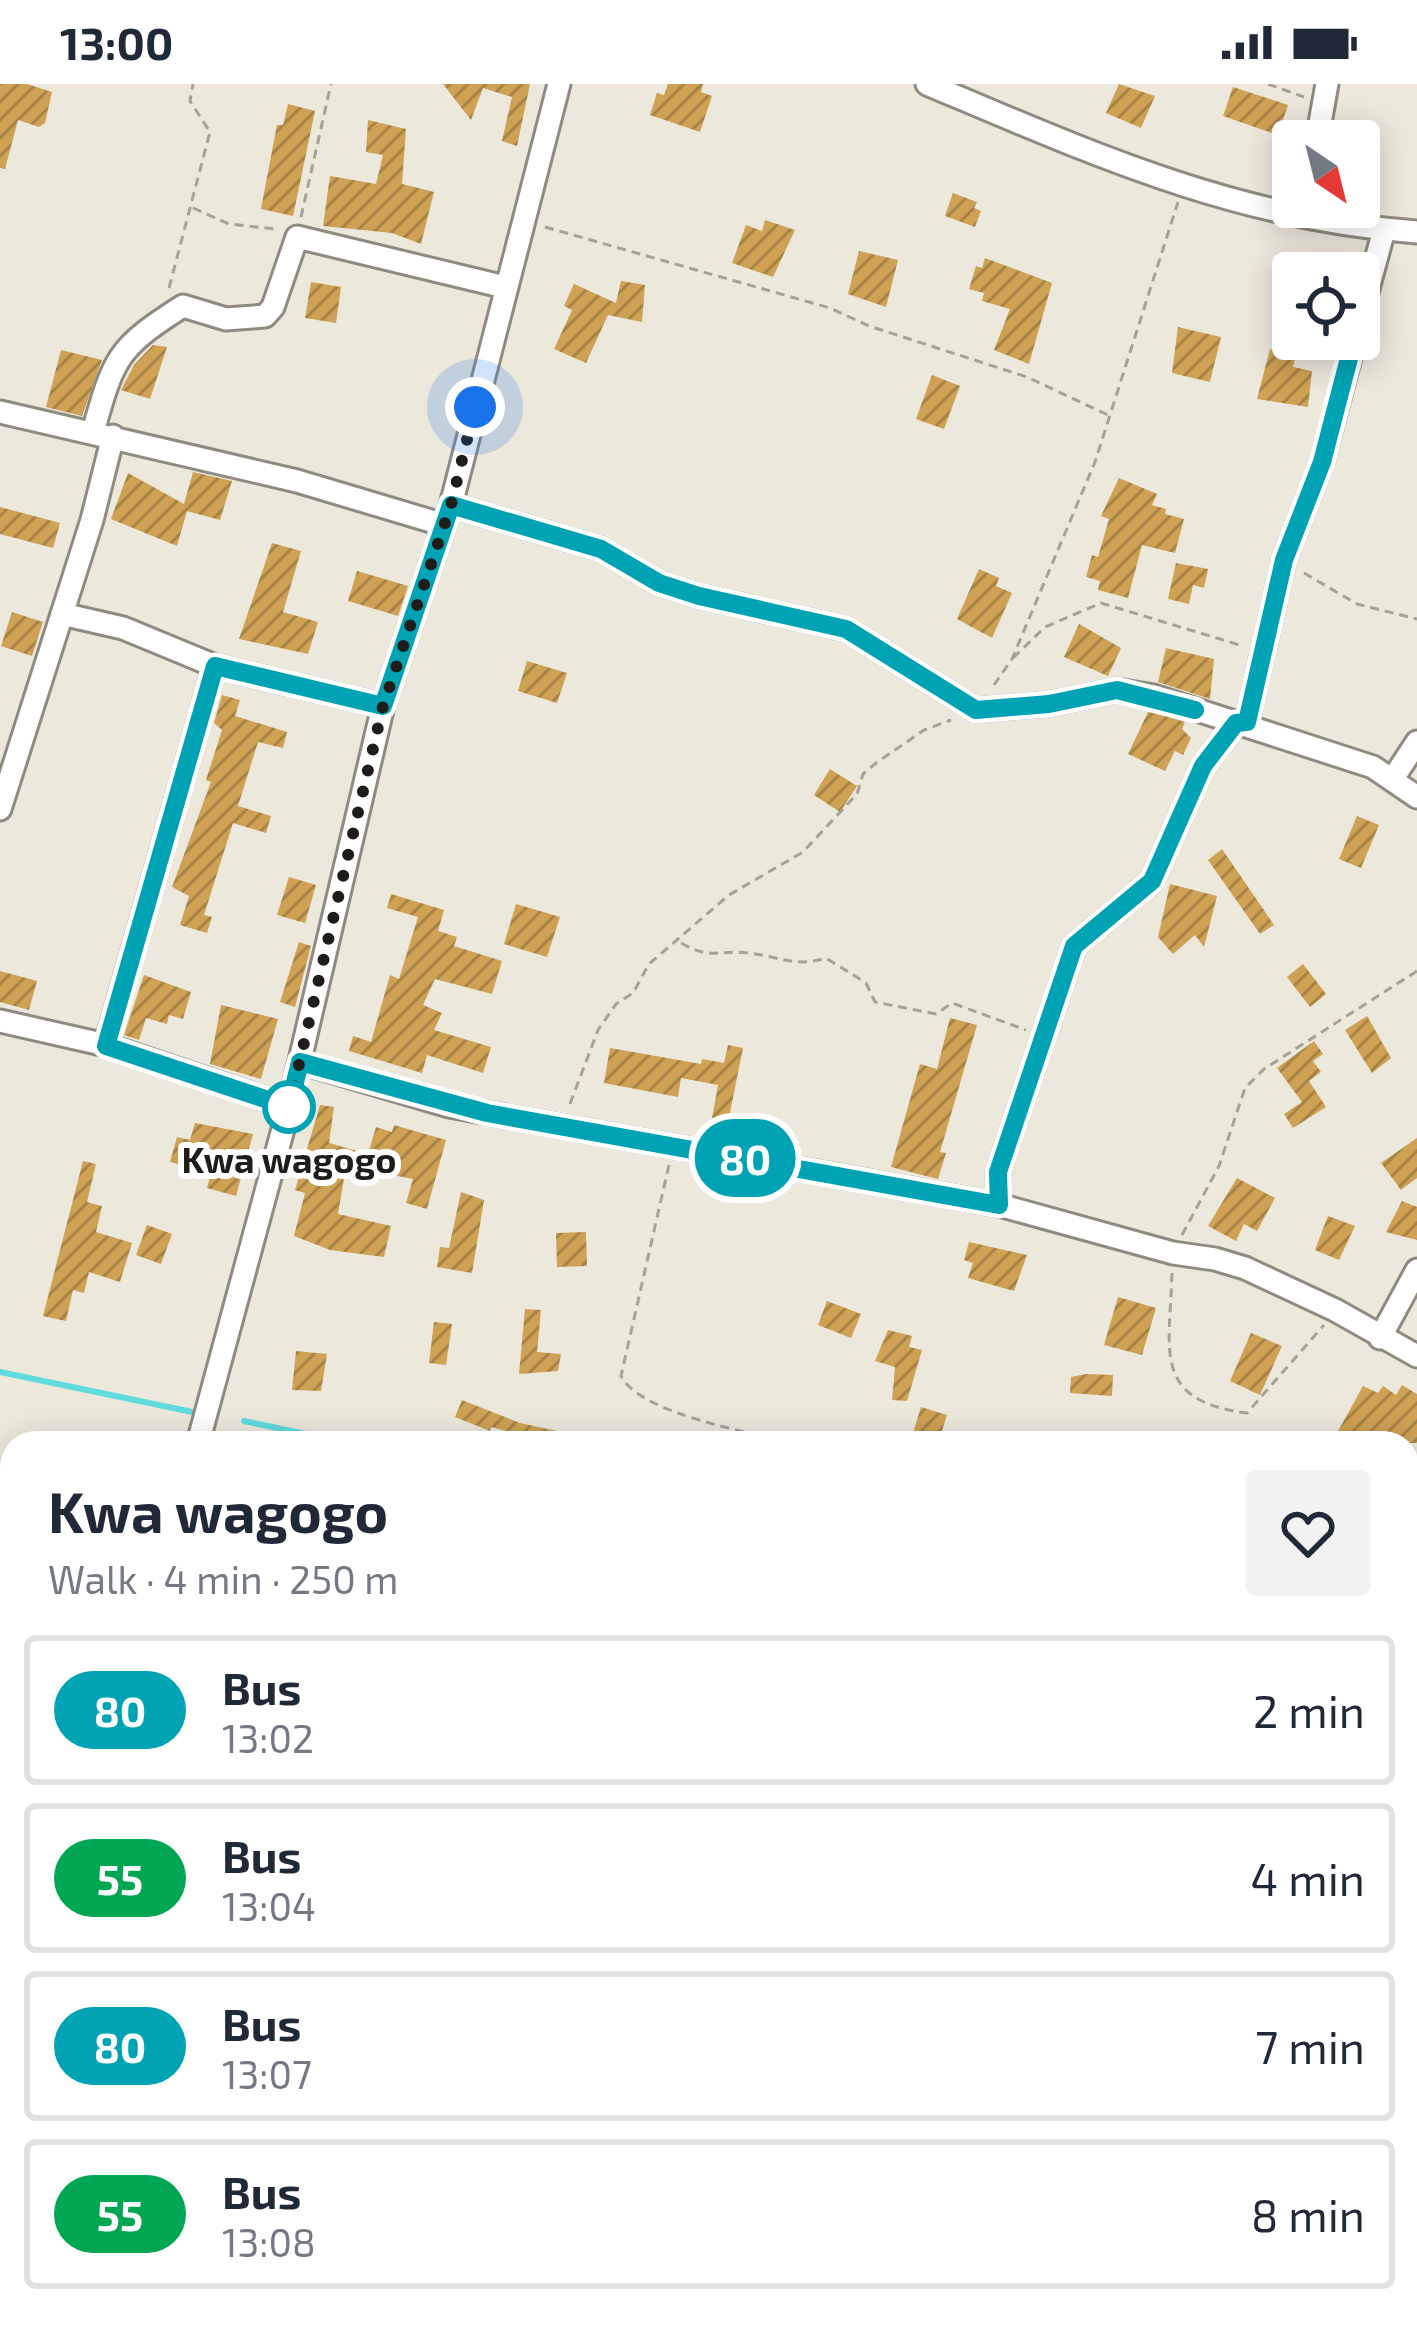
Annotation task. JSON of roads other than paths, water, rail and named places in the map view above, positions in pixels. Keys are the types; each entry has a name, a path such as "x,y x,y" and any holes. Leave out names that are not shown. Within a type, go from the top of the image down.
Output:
{"street":[{"path":"201,1431 289,1107 383,706 446,514 559,84"},
{"path":"926,84 1182,189 1272,206"},
{"path":"1375,228 1417,232"},
{"path":"1378,252 1384,230"},
{"path":"0,809 62,614 122,351 183,306 226,319 265,316 273,307 296,234 505,287"},
{"path":"999,1205 998,1172 1074,946 1152,881 1203,766 1242,723 1284,560 1322,462 1349,360"},
{"path":"0,412 601,549 659,583 846,629 976,710 1049,704 1117,690 1242,723 1394,777 1417,797"},
{"path":"62,614 123,628 215,666 383,706"},
{"path":"106,1046 215,666"},
{"path":"1394,777 1417,742"},
{"path":"0,1021 106,1046 289,1107"},
{"path":"300,1062 449,1106 999,1205 1245,1268 1335,1310 1417,1356"},
{"path":"1380,1338 1417,1270"}],"waterway":[{"path":"0,1372 202,1414"},
{"path":"244,1421 291,1431"}],"place":[{"name":"Kwa wagogo","path":"289,1107"}]}
